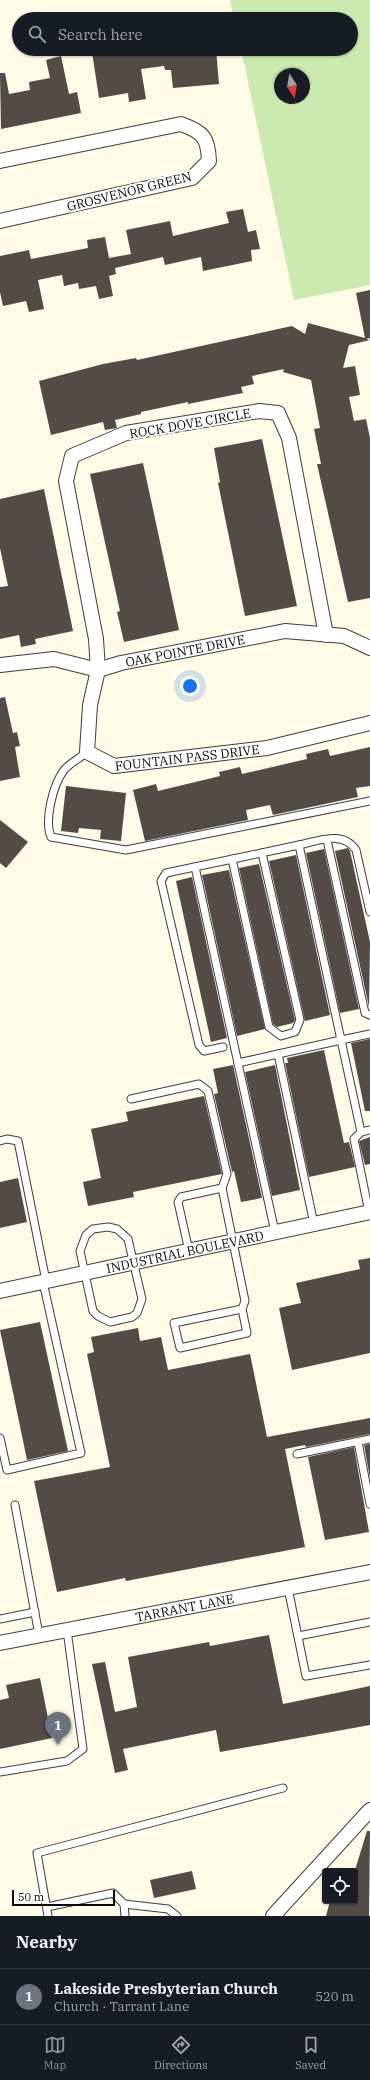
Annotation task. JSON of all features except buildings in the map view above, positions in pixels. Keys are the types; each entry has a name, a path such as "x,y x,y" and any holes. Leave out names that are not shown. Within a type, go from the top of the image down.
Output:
{"street":[{"name":"GROSVENOR GREEN","path":"0,161 181,124 199,131 205,138 209,151 209,161 192,178 0,221"},
{"name":"ROCK DOVE CIRCLE","path":"98,670 96,639 66,481 72,456 126,433 259,411 278,413 289,438 326,635"},
{"name":"OAK POINTE DRIVE","path":"98,670 121,663 285,631 344,636 370,648"},
{"path":"0,665 54,659 98,670 90,705 87,752"},
{"name":"FOUNTAIN PASS DRIVE","path":"87,752 114,766 267,748 370,723"},
{"name":"INDUSTRIAL BOULEVARD","path":"0,1291 369,1212"},
{"name":"TARRANT LANE","path":"0,1643 370,1572"},
{"path":"273,1916 370,1810"}],"lane":[{"path":"87,752 65,770 54,792 48,828 51,837 126,850 370,801"},
{"path":"223,1047 204,1051 199,1045 161,881 166,873 338,837 352,844 356,850 370,912"},
{"path":"327,840 365,1012 370,1015"},
{"path":"299,845 361,1132"},
{"path":"232,859 268,1027 281,1036 295,1032 300,1020 262,853"},
{"path":"195,867 275,1232"},
{"path":"238,1063 370,1034"},
{"path":"278,1054 314,1224"},
{"path":"131,1099 199,1084 208,1091 227,1174 222,1188 245,1301 242,1309 247,1333 180,1348 174,1323 242,1309"},
{"path":"369,1212 366,1187 354,1139 361,1132 370,1130"},
{"path":"0,1141 7,1139 18,1141 45,1282 81,1453 7,1470 0,1438"},
{"path":"189,1251 178,1202 181,1197 222,1188"},
{"path":"108,1227 123,1233 128,1239 134,1262 142,1299 137,1313 132,1317 110,1322 98,1316 93,1311 80,1251 86,1235 93,1230 108,1227"},
{"path":"297,1454 370,1439"},
{"path":"358,1442 370,1504"},
{"path":"15,1505 39,1635"},
{"path":"288,1588 306,1676 370,1665"},
{"path":"0,1619 35,1612"},
{"path":"298,1636 370,1622"},
{"path":"0,1772 67,1762 84,1749 67,1630"},
{"path":"48,1916 37,1853 283,1788"},
{"path":"47,1907 113,1893 124,1904 168,1909 176,1916"},
{"path":"124,1904 125,1916"}],"green space":[{"path":"230,0 370,0 370,285 294,300 242,56 358,56 358,12 233,12"}],"place":[{"name":"Lakeside Presbyterian Church","path":"58,1745"}]}
